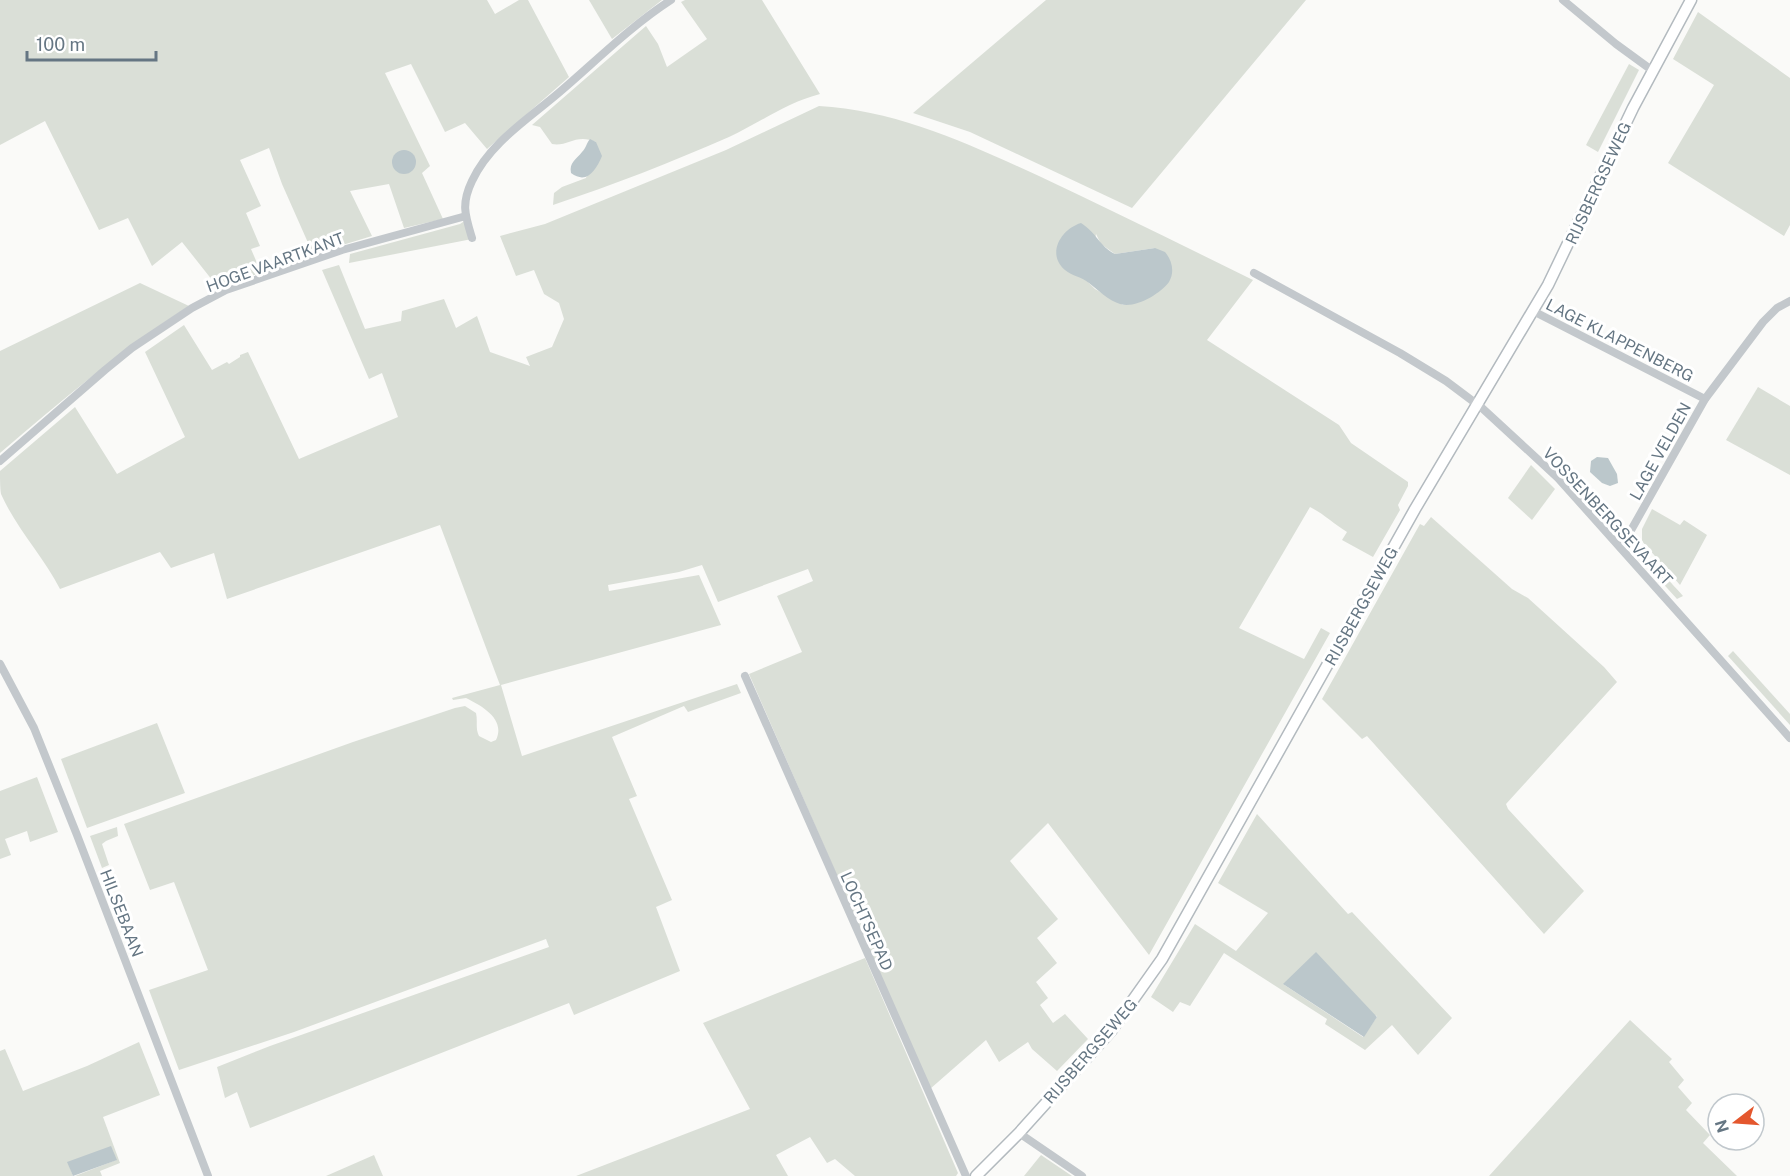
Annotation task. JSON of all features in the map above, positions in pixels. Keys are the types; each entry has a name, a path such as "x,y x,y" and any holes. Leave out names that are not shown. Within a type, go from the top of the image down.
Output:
{"main road":[{"name":"RIJSBERGSEWEG","path":"976,1176 1111,1031 1162,959 1415,509 1533,311 1562,258 1618,139 1691,0"}],"street":[{"path":"472,238 464,210 471,182 486,157 601,54 671,0"},
{"path":"1563,0 1653,71"},
{"name":"HOGE VAARTKANT","path":"0,461 132,348 192,308 226,290 342,250 466,216"},
{"name":"VOSSENBERGSEVAART","path":"1254,273 1400,353 1446,381 1477,405 1558,478 1790,738"},
{"name":"LAGE KLAPPENBERG","path":"1533,311 1705,399 1763,322 1776,308 1790,301"},
{"name":"LAGE VELDEN","path":"1621,548 1705,399"},
{"name":"HILSEBAAN","path":"0,664 34,728 208,1176"},
{"name":"LOCHTSEPAD","path":"745,675 966,1176"},
{"path":"1019,1132 1082,1176"}],"shaded area":[{"path":"0,0 487,0 495,14 519,0 528,0 569,77 487,149 465,123 445,132 411,64 385,73 430,166 422,173 443,219 404,228 389,184 350,191 372,236 313,254 269,148 240,160 261,206 246,213 260,246 251,249 261,272 220,290 182,242 152,266 128,218 99,230 45,121 0,145"},
{"path":"589,0 662,0 612,39"},
{"path":"685,0 762,0 820,94 796,102 729,137 686,155 553,205 554,193 562,187 586,178 596,142 578,139 563,144 552,144 540,127 532,125 646,26 658,44 667,67 707,39 681,2"},
{"path":"1046,0 1306,0 1132,208 970,132 913,113"},
{"path":"1698,12 1790,78 1790,225 1784,236 1668,163 1714,85 1673,59"},
{"path":"1629,64 1639,70 1598,152 1586,145"},
{"path":"819,106 876,114 904,121 986,152 1253,280 1207,340 1339,425 1351,443 1408,482 1398,505 1400,510 1373,557 1342,540 1347,532 1310,507 1239,628 1304,659 1321,628 1330,633 1149,955 1048,823 1010,861 1058,919 1037,938 1057,963 1036,982 1048,998 1040,1005 1053,1023 1065,1014 1088,1039 1057,1071 1032,1049 1028,1042 999,1062 986,1040 930,1089 749,674 802,652 777,596 813,581 808,569 718,602 702,565 679,572 608,585 609,591 699,575 721,625 501,685 522,756 737,684 741,693 688,712 684,706 612,737 637,796 629,799 672,900 656,907 680,971 574,1015 569,1003 250,1128 237,1092 225,1098 217,1067 549,947 546,939 294,1032 179,1070 149,990 208,970 174,882 150,890 124,824 455,708 465,706 476,713 479,736 491,742 496,740 498,726 491,714 466,698 453,700 452,698 500,685 440,525 227,599 214,553 171,568 160,552 60,589 7,506 1,494 0,471 75,407 117,474 185,437 145,352 184,325 212,370 227,362 229,364 248,352 299,459 398,417 382,373 369,379 322,270 339,265 365,329 401,321 402,311 444,299 456,328 477,316 490,352 530,366 526,357 552,347 564,319 559,303 544,294 534,270 516,276 500,236 545,224 726,150","holes":["1096,234 1101,244 1115,254 1155,248 1134,303 1123,305 1095,289 1088,282"]},
{"path":"590,139 596,142 602,156 590,174 586,177 577,176 571,173 571,166"},
{"path":"404,150 412,154 416,162 412,170 404,174 396,170 392,162 396,154"},
{"path":"466,220 472,239 349,263 350,254 460,224"},
{"path":"1081,223 1115,254 1155,248 1165,252 1172,266 1169,282 1147,299 1126,305 1112,300 1086,281 1065,270 1059,264 1057,257 1058,243 1067,231"},
{"path":"140,283 189,306 115,358 0,453 0,351"},
{"path":"1758,387 1790,406 1790,475 1726,440"},
{"path":"1597,457 1608,458 1617,474 1618,483 1610,486 1602,483 1590,472 1591,461"},
{"path":"1531,465 1555,489 1532,520 1508,498"},
{"path":"1652,509 1680,525 1684,520 1707,535 1680,585 1642,541 1642,529"},
{"path":"1431,517 1512,589 1528,598 1604,667 1617,682 1506,804 1508,809 1584,891 1544,934 1367,736 1362,739 1322,699 1420,524 1424,526"},
{"path":"1636,533 1648,557 1683,596 1677,599 1629,546"},
{"path":"1733,651 1790,714 1790,725 1728,656"},
{"path":"157,723 185,793 87,828 61,759"},
{"path":"37,777 58,832 30,842 27,831 5,839 11,855 0,859 0,791"},
{"path":"1257,814 1348,914 1352,912 1452,1018 1418,1055 1392,1025 1365,1050 1325,1024 1327,1019 1224,953 1190,1006 1180,1002 1173,1012 1151,997 1195,924 1236,951 1268,913 1218,883","holes":["1283,984 1377,1016 1363,1037"]},
{"path":"117,827 118,836 102,844 109,865 102,868 90,836"},
{"path":"1316,952 1377,1017 1364,1037 1283,984"},
{"path":"865,958 958,1173 956,1176 855,1176 835,1159 827,1163 810,1137 776,1155 788,1176 576,1176 750,1109 703,1023"},
{"path":"1630,1020 1672,1059 1669,1062 1684,1080 1678,1087 1692,1103 1686,1110 1706,1131 1706,1140 1703,1143 1706,1146 1706,1152 1712,1152 1737,1176 1489,1176"},
{"path":"139,1042 160,1095 103,1117 120,1163 100,1171 102,1176 75,1176 116,1160 68,1162 73,1176 0,1176 0,1051 5,1049 23,1091 87,1066"},
{"path":"111,1146 117,1160 73,1176 67,1162"},
{"path":"374,1155 383,1176 326,1176"},
{"path":"1041,1155 1072,1176 1024,1176"}]}
